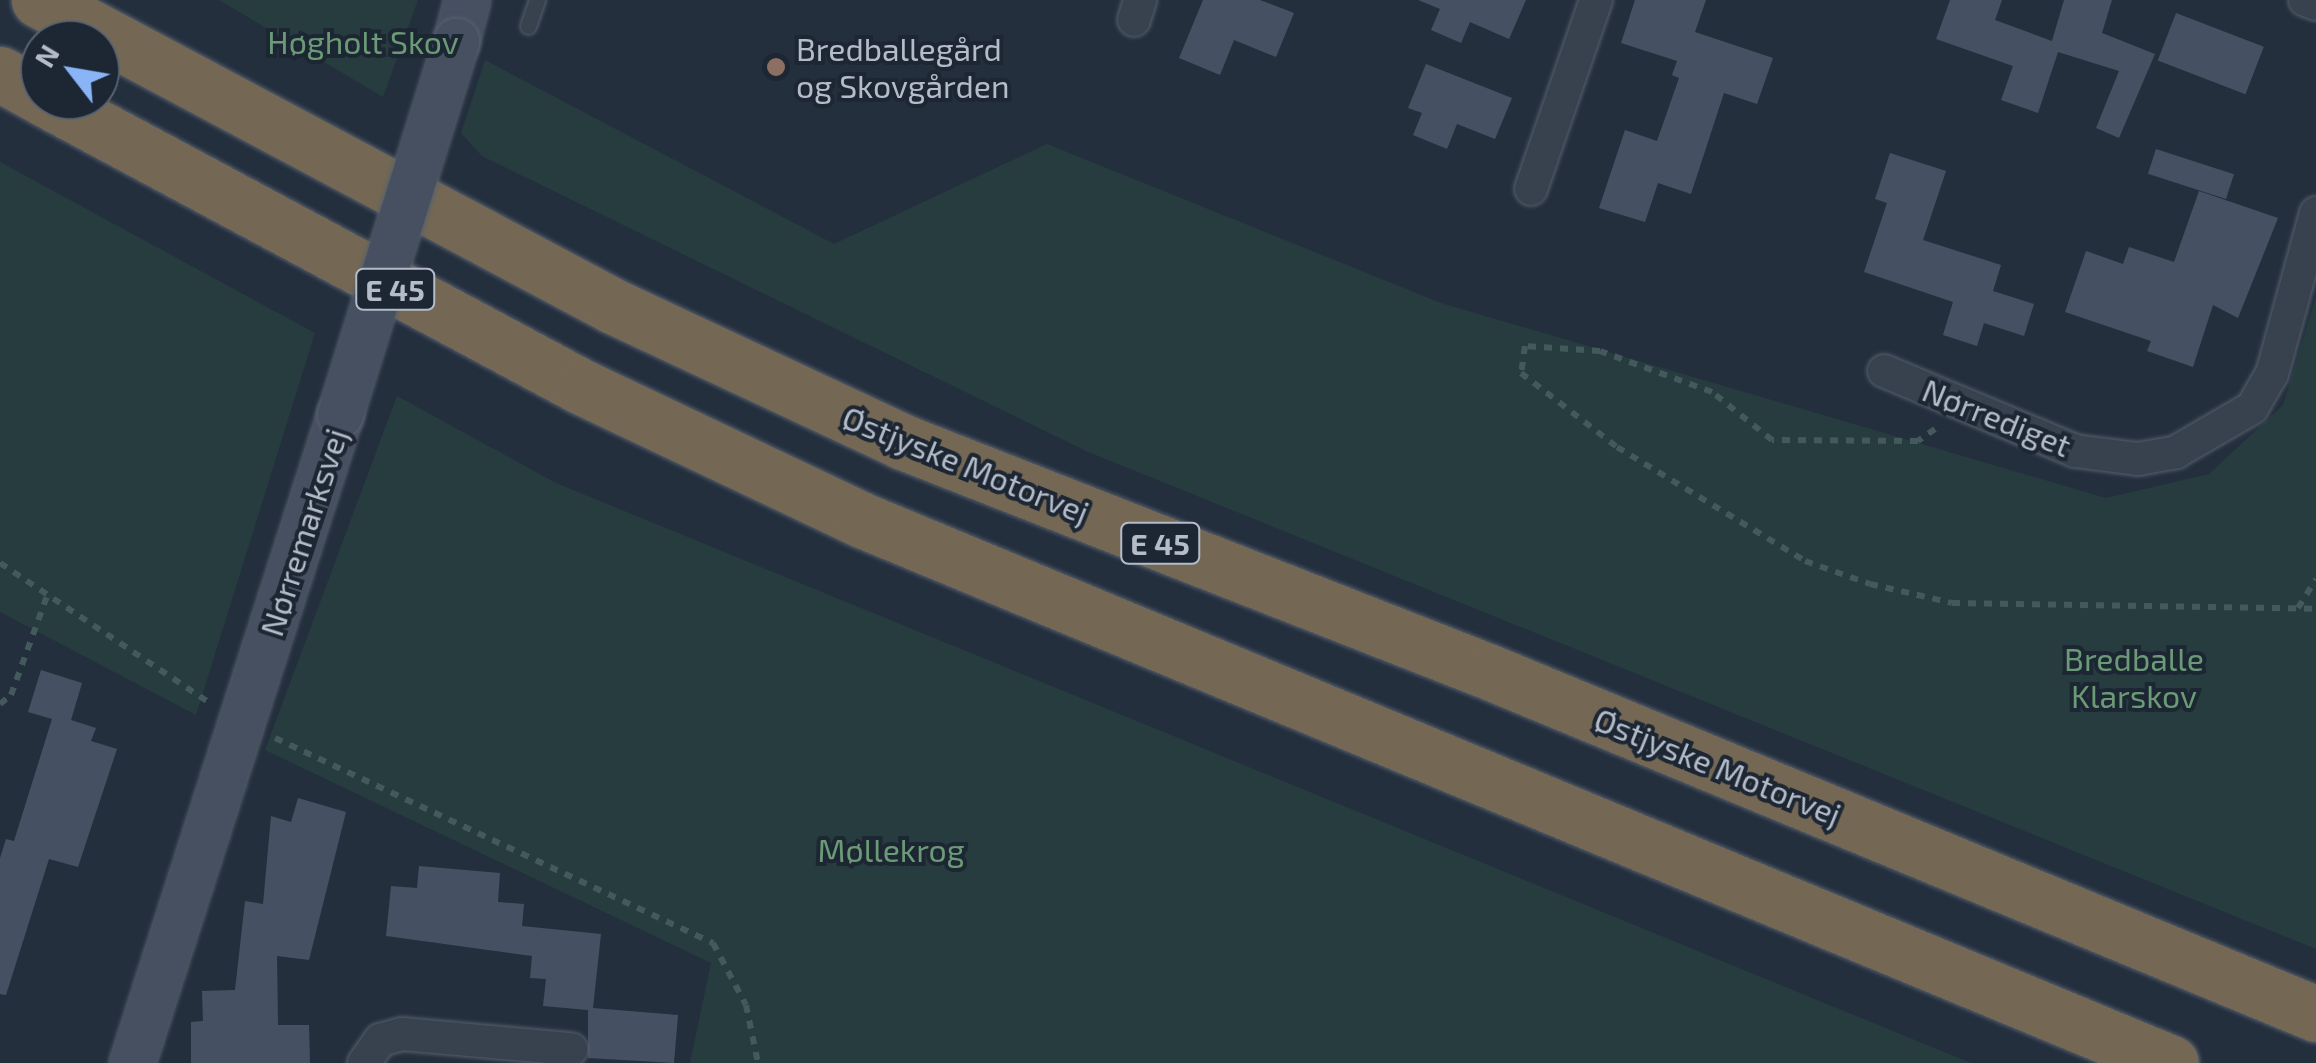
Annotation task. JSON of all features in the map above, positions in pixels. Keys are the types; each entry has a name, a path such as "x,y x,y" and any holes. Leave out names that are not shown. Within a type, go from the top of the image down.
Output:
{"highway":[{"name":"Østjyske Motorvej","path":"38,0 215,100 613,306 903,442 1492,673 2316,1014"},
{"path":"76,0 215,100"},
{"name":"E 45","path":"84,120 550,370 862,520 2171,1063"}],"street":[{"path":"1531,189 1596,0"},
{"path":"2305,0 2316,4"},
{"name":"Nørremarksvej","path":"132,1063 462,20"},
{"name":"Nørrediget","path":"1884,370 2075,451 2138,458 2219,433 2252,408 2272,374 2316,213"},
{"path":"364,1063 380,1040 402,1034 571,1049"}],"lane":[{"path":"528,26 537,0"}],"path":[{"path":"1968,406 1918,441 1772,440 1712,392 1600,352 1524,346 1521,374 1616,447 1752,532 1870,584 1952,603 2316,610"},
{"path":"0,563 243,722 713,943 736,976 758,1063"},
{"path":"2298,608 2316,579"},
{"path":"0,704 11,695 47,596"}],"green space":[{"name":"Høgholt Skov","path":"219,0 418,0 383,97"},
{"name":"Bredballe Klarskov","path":"485,60 834,244 1047,144 1441,303 2106,498 2209,474 2283,405 2316,297 2316,949 1086,451 482,156 461,133"},
{"path":"0,162 315,333 196,715 0,612"},
{"name":"Møllekrog","path":"397,396 556,483 1971,1063 690,1063 711,963 265,750"}],"building":[{"path":"1203,0 1260,0 1294,13 1276,57 1234,40 1220,75 1179,58"},
{"path":"1418,0 1526,0 1509,39 1470,22 1461,43 1431,30 1440,9"},
{"path":"1635,0 1706,0 1695,32 1773,58 1757,104 1724,93 1691,194 1658,183 1645,222 1599,208 1625,130 1657,141 1679,78 1672,75 1677,61 1621,43"},
{"path":"1950,0 2002,0 1995,20 2052,41 2064,0 2112,0 2102,33 2155,54 2119,138 2096,128 2119,71 2058,52 2038,113 2001,100 2013,66 1936,39"},
{"path":"2176,13 2264,47 2245,94 2158,61"},
{"path":"1426,64 1512,98 1495,139 1457,124 1447,149 1413,135 1422,113 1408,108"},
{"path":"2156,149 2234,174 2226,199 2148,174"},
{"path":"1890,153 1946,171 1923,240 2001,265 1993,291 2034,304 2024,336 1984,323 1977,346 1943,335 1953,302 1864,272 1887,203 1875,199"},
{"path":"2199,191 2278,218 2238,318 2213,305 2193,367 2147,351 2151,341 2065,312 2086,251 2123,264 2129,247 2174,262"},
{"path":"41,670 82,683 71,720 96,728 91,741 117,749 78,867 49,859 6,995 0,994 0,858 6,839 14,841 52,719 28,712"},
{"path":"298,798 346,812 309,960 277,956 278,1025 309,1025 310,1063 191,1063 191,1022 203,1021 202,991 235,990 245,901 263,904 271,816 291,822"},
{"path":"419,866 500,873 498,902 524,904 522,926 601,934 593,1008 678,1015 674,1063 588,1058 588,1010 543,1006 546,979 530,978 532,956 386,936 391,886 417,888"}],"place":[{"name":"Bredballegård og Skovgården","path":"776,67"}]}
